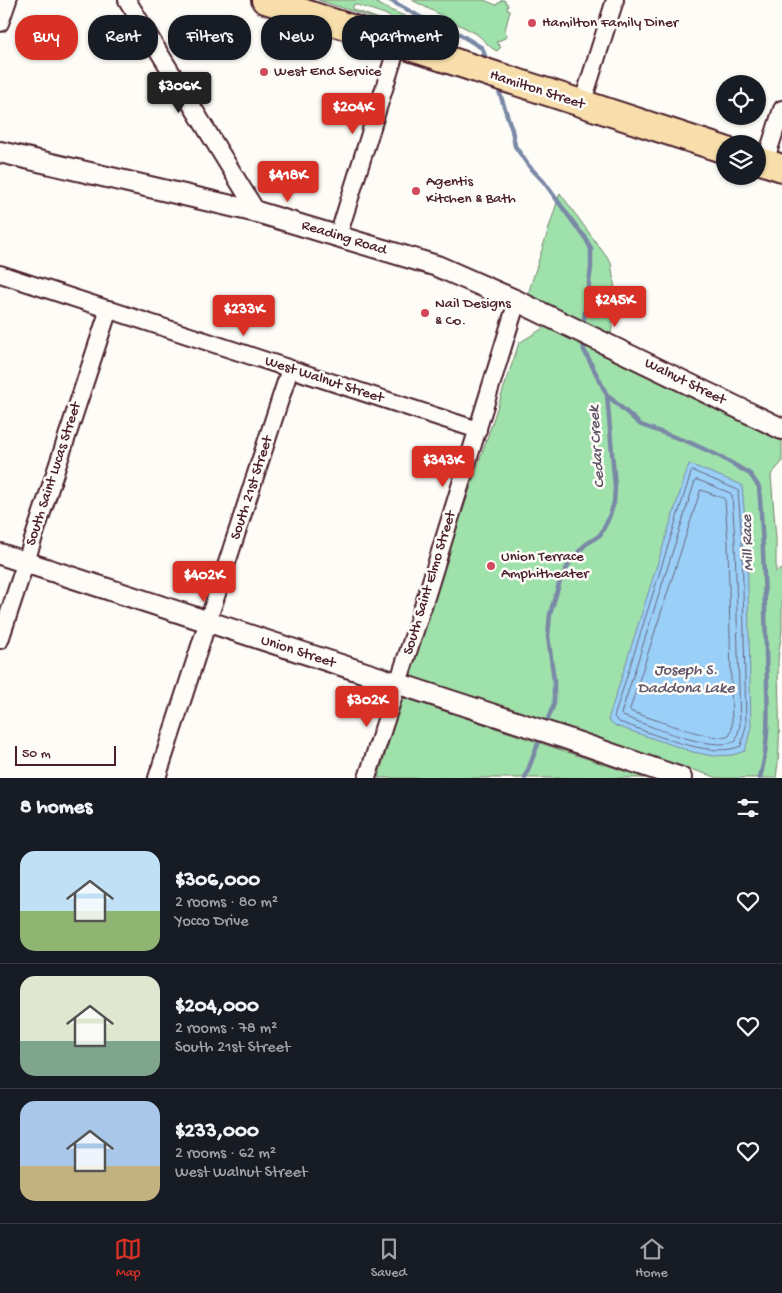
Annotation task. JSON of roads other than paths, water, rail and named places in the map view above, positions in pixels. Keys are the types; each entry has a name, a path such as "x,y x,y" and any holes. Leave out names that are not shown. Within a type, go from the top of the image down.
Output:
{"main road":[{"name":"Hamilton Street","path":"265,0 342,25"},
{"name":"Hamilton Street","path":"447,60 716,147"}],"street":[{"path":"0,23 8,0"},
{"path":"128,0 257,212"},
{"path":"582,104 615,0"},
{"path":"338,236 393,60"},
{"path":"768,163 782,109"},
{"name":"Reading Road","path":"0,152 257,212 437,266 589,335"},
{"name":"West Walnut Street","path":"0,274 478,430"},
{"name":"South Saint Elmo Street","path":"367,778 517,301"},
{"name":"South Saint Lucas Street","path":"0,640 109,309"},
{"name":"Walnut Street","path":"589,335 782,429"},
{"name":"South 21st Street","path":"157,778 209,623 290,369"},
{"name":"Union Street","path":"0,554 514,721 682,778"}],"water":[{"name":"Joseph S. Daddona Lake","path":"689,464 742,485 747,542 751,727 745,751 732,755 713,756 693,752 616,726 608,720"}],"waterway":[{"name":"Cedar Creek","path":"390,0 420,17 456,32 482,48 488,64"},
{"name":"Cedar Creek","path":"497,85 512,130 515,146 585,237 591,249 591,268 583,326"},
{"name":"Cedar Creek","path":"545,726 554,704 554,680 548,636 550,614 560,581 571,560 585,545 600,535 614,503 615,487 607,395 584,350 583,338"},
{"name":"Mill Race","path":"607,395 641,425 691,443 721,457 750,474 759,487 764,570 768,715 766,747 760,778"},
{"name":"Cedar Creek","path":"525,778 541,736"}],"place":[{"name":"Hamilton Family Diner","path":"532,23"},
{"name":"West End Service","path":"264,72"},
{"name":"Agentis Kitchen & Bath","path":"416,191"},
{"name":"Nail Designs & Co.","path":"425,313"},
{"name":"Union Terrace Amphitheater","path":"491,566"}]}
